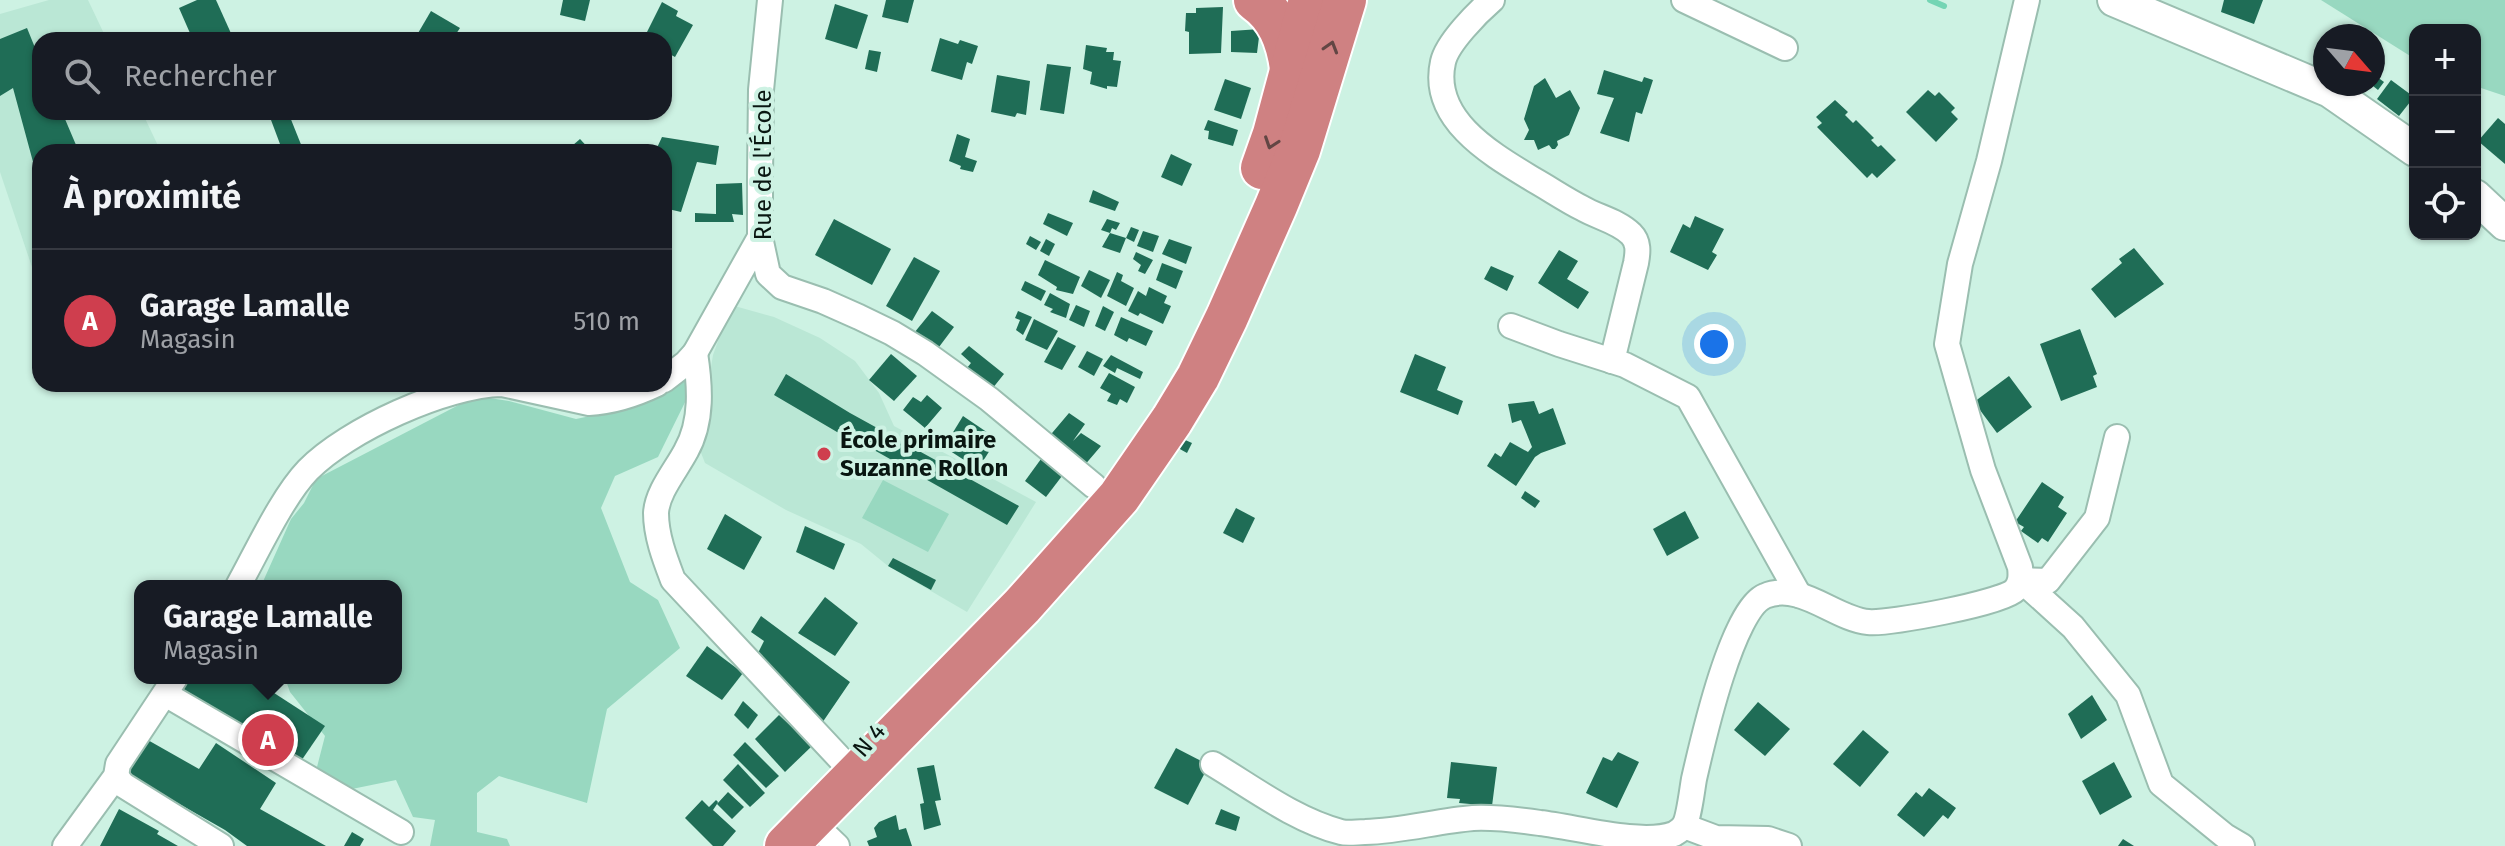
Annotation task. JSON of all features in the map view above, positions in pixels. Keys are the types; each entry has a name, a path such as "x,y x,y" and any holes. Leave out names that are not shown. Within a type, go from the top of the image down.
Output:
{"highway":[{"path":"1255,0 1270,12 1282,33 1291,68"},
{"name":"N 4","path":"771,846 847,766 1130,445 1177,372 1214,295 1274,134 1310,0"},
{"name":"N 4","path":"811,838 1119,497 1172,420 1198,377 1276,206 1299,150 1345,0"}],"street":[{"name":"Rue de l'École","path":"770,0 761,90 760,237 768,274 782,287 859,317 925,353 989,399 1094,486"},
{"path":"1492,0 1472,17 1443,60 1443,93 1460,125 1486,151 1582,209 1619,225 1636,240 1636,263 1612,361"},
{"path":"1684,0 1785,48"},
{"path":"1213,764 1293,812 1343,833 1386,831 1475,818 1542,823 1622,843 1658,842 1668,839 1684,826 1708,716 1721,675 1737,636 1757,601 1766,595 1799,595 1847,617 1868,622 1891,621 1986,602 2008,595 2016,588 2021,580 2020,567 1983,470 1947,344 1960,264 1989,161 2027,0"},
{"path":"2114,0 2330,91 2409,146"},
{"path":"2481,202 2505,224"},
{"path":"672,374 695,353 760,237"},
{"path":"1511,326 1625,365 1688,397 1799,595"},
{"path":"695,353 700,383 696,422 688,448 663,492 656,515 669,571 673,580 847,766"},
{"path":"241,580 293,489 327,453 393,416 435,397 456,392"},
{"path":"538,392 589,403 639,392"},
{"path":"2021,580 2048,581 2097,518 2117,437"},
{"path":"2021,580 2073,627 2128,695 2161,784 2242,846"},
{"path":"65,846 116,776 118,764 170,686 401,832"},
{"path":"116,776 123,785 221,846"},
{"path":"1684,826 1716,838 1768,839 1789,846"}],"shaded area":[{"path":"49,0 88,0 103,32 32,32 32,120 146,120 157,144 32,144 32,267 0,172 0,14"},
{"path":"2321,0 2505,0 2505,96 2481,88 2481,24 2409,24 2409,55 2385,40 2385,24 2359,24"},
{"name":"École primaire Suzanne Rollon","path":"731,305 774,317 820,338 855,361 879,393 894,426 1036,502 967,612 888,566 861,544 786,510 705,463 698,445 713,355"},
{"path":"689,371 694,384 658,457 615,476 601,508 630,582 658,600 680,648 607,709 587,803 499,776 477,793 477,832 507,839 510,846 430,846 435,820 413,817 396,780 347,790 317,767 325,736 287,684 402,684 402,580 264,580 291,519 304,503 316,479 476,396 509,401 576,419 633,407 656,392 672,392 672,382"},
{"path":"883,480 949,514 928,552 862,518"}],"building":[{"path":"197,0 216,0 230,32 190,32 179,8"},
{"path":"563,0 590,0 585,21 560,15"},
{"path":"886,0 914,0 908,23 882,17"},
{"path":"2224,0 2263,0 2254,24 2221,12"},
{"path":"662,2 678,11 676,16 693,25 675,57 672,55 672,32 647,32"},
{"path":"835,4 868,15 857,49 825,39"},
{"path":"1223,7 1221,53 1189,54 1186,13 1196,13 1196,8"},
{"path":"431,11 460,28 457,32 419,32"},
{"path":"27,28 32,40 32,120 65,120 76,144 32,144 32,158 13,88 0,96 0,39"},
{"path":"1260,29 1257,53 1231,52 1231,31"},
{"path":"940,38 978,46 972,64 967,62 962,80 931,71"},
{"path":"1086,45 1107,48 1106,52 1114,52 1113,60 1121,61 1117,87 1107,86 1107,89 1090,84 1092,72 1083,69"},
{"path":"869,50 881,52 877,72 865,69"},
{"path":"1047,64 1071,67 1064,114 1040,110"},
{"path":"1604,70 1642,82 1644,77 1653,80 1642,114 1636,112 1629,142 1600,133 1614,98 1597,94"},
{"path":"997,75 1030,81 1026,115 1017,113 1015,117 991,112"},
{"path":"1545,78 1556,98 1570,90 1580,108 1569,135 1557,141 1555,149 1549,145 1538,150 1534,140 1524,140 1529,130 1524,119 1534,86"},
{"path":"1225,79 1251,88 1241,119 1214,110"},
{"path":"2391,80 2409,93 2409,103 2399,116 2377,99 2385,96 2385,88"},
{"path":"1928,90 1935,96 1939,92 1955,108 1951,112 1958,119 1936,142 1906,112"},
{"path":"1835,100 1848,112 1845,115 1853,123 1856,120 1874,138 1871,140 1878,147 1881,145 1896,160 1877,178 1872,173 1867,178 1817,127 1822,123 1816,117"},
{"path":"2498,118 2505,124 2505,164 2481,144 2481,138"},
{"path":"271,120 291,120 301,144 280,144"},
{"path":"1208,120 1238,130 1233,146 1208,139 1209,131 1204,130"},
{"path":"957,134 970,139 965,157 977,161 973,172 960,169 961,166 949,161"},
{"path":"662,137 719,146 716,165 697,162 681,212 672,210 672,144 659,144"},
{"path":"1171,154 1192,164 1182,186 1161,177"},
{"path":"742,183 743,215 732,214 734,222 695,222 695,213 716,214 716,184"},
{"path":"1093,190 1119,202 1115,211 1089,202"},
{"path":"1048,213 1073,223 1067,236 1043,224"},
{"path":"1695,216 1724,229 1712,252 1717,255 1708,270 1670,252 1683,224 1690,228"},
{"path":"834,219 891,249 872,285 815,255"},
{"path":"1107,219 1120,223 1110,233 1101,230"},
{"path":"1131,227 1139,230 1134,242 1126,238"},
{"path":"1143,231 1159,236 1153,252 1137,246"},
{"path":"1110,233 1126,238 1120,253 1102,247"},
{"path":"1030,236 1041,242 1036,250 1026,244"},
{"path":"1046,239 1055,244 1049,256 1040,251"},
{"path":"1169,239 1192,247 1186,264 1162,254"},
{"path":"2134,248 2164,284 2115,318 2091,289 2122,263 2119,259"},
{"path":"1559,250 1578,261 1567,279 1589,292 1578,309 1538,283"},
{"path":"1136,252 1153,260 1145,274 1138,271 1141,265 1133,259"},
{"path":"914,257 940,271 912,321 886,306"},
{"path":"1045,260 1080,277 1073,294 1056,290 1057,287 1038,275"},
{"path":"1162,263 1183,271 1176,289 1156,280"},
{"path":"1491,266 1514,276 1507,291 1484,279"},
{"path":"1089,270 1110,280 1101,298 1081,286"},
{"path":"1117,272 1123,275 1121,281 1134,288 1126,306 1107,296"},
{"path":"1025,281 1046,291 1041,301 1021,290"},
{"path":"1149,287 1167,296 1164,303 1171,306 1163,324 1128,311 1138,291 1146,296"},
{"path":"1050,293 1070,304 1066,318 1050,312 1053,309 1044,305"},
{"path":"1076,305 1090,311 1084,327 1069,320"},
{"path":"1103,306 1114,312 1105,331 1095,326"},
{"path":"932,311 954,327 933,355 910,338"},
{"path":"1018,311 1032,317 1023,335 1016,330 1020,320 1015,318"},
{"path":"1121,317 1153,331 1146,346 1114,335"},
{"path":"1034,319 1058,331 1047,350 1025,340"},
{"path":"2080,329 2097,374 2093,376 2097,387 2061,401 2040,344"},
{"path":"1058,337 1076,346 1062,370 1044,362"},
{"path":"969,346 1004,374 988,394 962,374 971,363 961,354"},
{"path":"1087,351 1103,359 1094,376 1078,367"},
{"path":"891,354 917,376 894,401 869,380"},
{"path":"1415,354 1446,367 1437,390 1463,401 1458,415 1400,392"},
{"path":"1111,355 1143,372 1140,379 1117,368 1115,373 1103,366"},
{"path":"1109,373 1135,387 1127,403 1120,399 1117,405 1107,401 1111,394 1100,388"},
{"path":"786,374 1019,506 1007,525 837,432 774,395"},
{"path":"2009,376 2032,407 1997,433 1974,402"},
{"path":"927,395 942,408 925,428 903,410 913,397 921,402"},
{"path":"1534,401 1539,414 1553,408 1566,444 1535,457 1516,486 1487,466 1495,453 1501,457 1510,442 1528,452 1532,447 1521,420 1512,423 1508,404"},
{"path":"1069,413 1085,424 1073,441 1081,433 1101,446 1083,467 1047,439"},
{"path":"963,416 997,439 978,469 944,447"},
{"path":"1183,439 1192,443 1187,453 1178,448"},
{"path":"1041,459 1062,476 1046,497 1025,481"},
{"path":"2042,482 2064,497 2058,507 2067,513 2048,542 2042,538 2038,543 2021,531 2024,527 2015,522"},
{"path":"1525,491 1540,501 1535,508 1521,498"},
{"path":"1236,508 1255,518 1243,543 1223,533"},
{"path":"1685,511 1699,538 1667,556 1653,529"},
{"path":"725,514 762,537 744,570 707,549"},
{"path":"805,526 845,544 834,570 796,552"},
{"path":"893,558 936,580 931,590 888,566"},
{"path":"825,597 858,623 835,656 798,633"},
{"path":"761,616 850,682 820,726 754,661 764,641 751,632"},
{"path":"707,646 743,673 722,700 686,676"},
{"path":"182,684 260,684 325,726 297,767 180,688"},
{"path":"2092,695 2107,720 2081,739 2068,714"},
{"path":"743,701 758,715 748,729 734,715"},
{"path":"1758,702 1790,729 1765,756 1734,730"},
{"path":"779,715 812,746 785,772 755,739"},
{"path":"1863,730 1889,752 1860,787 1833,764"},
{"path":"146,739 199,769 216,743 276,783 260,809 326,846 247,846 225,830 125,773"},
{"path":"745,742 779,776 766,788 733,755"},
{"path":"1176,748 1209,765 1188,805 1154,788"},
{"path":"1618,752 1639,762 1617,808 1586,793 1603,757 1612,761"},
{"path":"1451,762 1497,767 1492,806 1459,803 1460,799 1447,798"},
{"path":"2114,762 2132,797 2100,815 2082,781"},
{"path":"738,764 765,793 750,807 723,780"},
{"path":"934,765 941,800 935,801 941,825 924,830 920,804 924,803 917,768"},
{"path":"1929,788 1956,808 1948,819 1943,815 1924,837 1897,815 1916,792 1922,797"},
{"path":"728,792 744,807 732,819 717,804"},
{"path":"702,800 709,807 716,800 718,802 713,810 736,831 723,846 713,846 685,818"},
{"path":"119,809 159,831 157,834 178,846 100,846"},
{"path":"1221,809 1240,817 1236,831 1215,824"},
{"path":"896,815 899,830 906,828 912,846 869,846 867,841 877,837 874,828 879,822"},
{"path":"352,832 364,839 360,846 344,846"},
{"path":"2123,839 2134,846 2118,846"}],"waterway":[{"path":"1930,0 1944,6"}],"place":[{"name":"École primaire Suzanne Rollon","path":"824,454"},
{"name":"Garage Lamalle","path":"268,740"}]}
